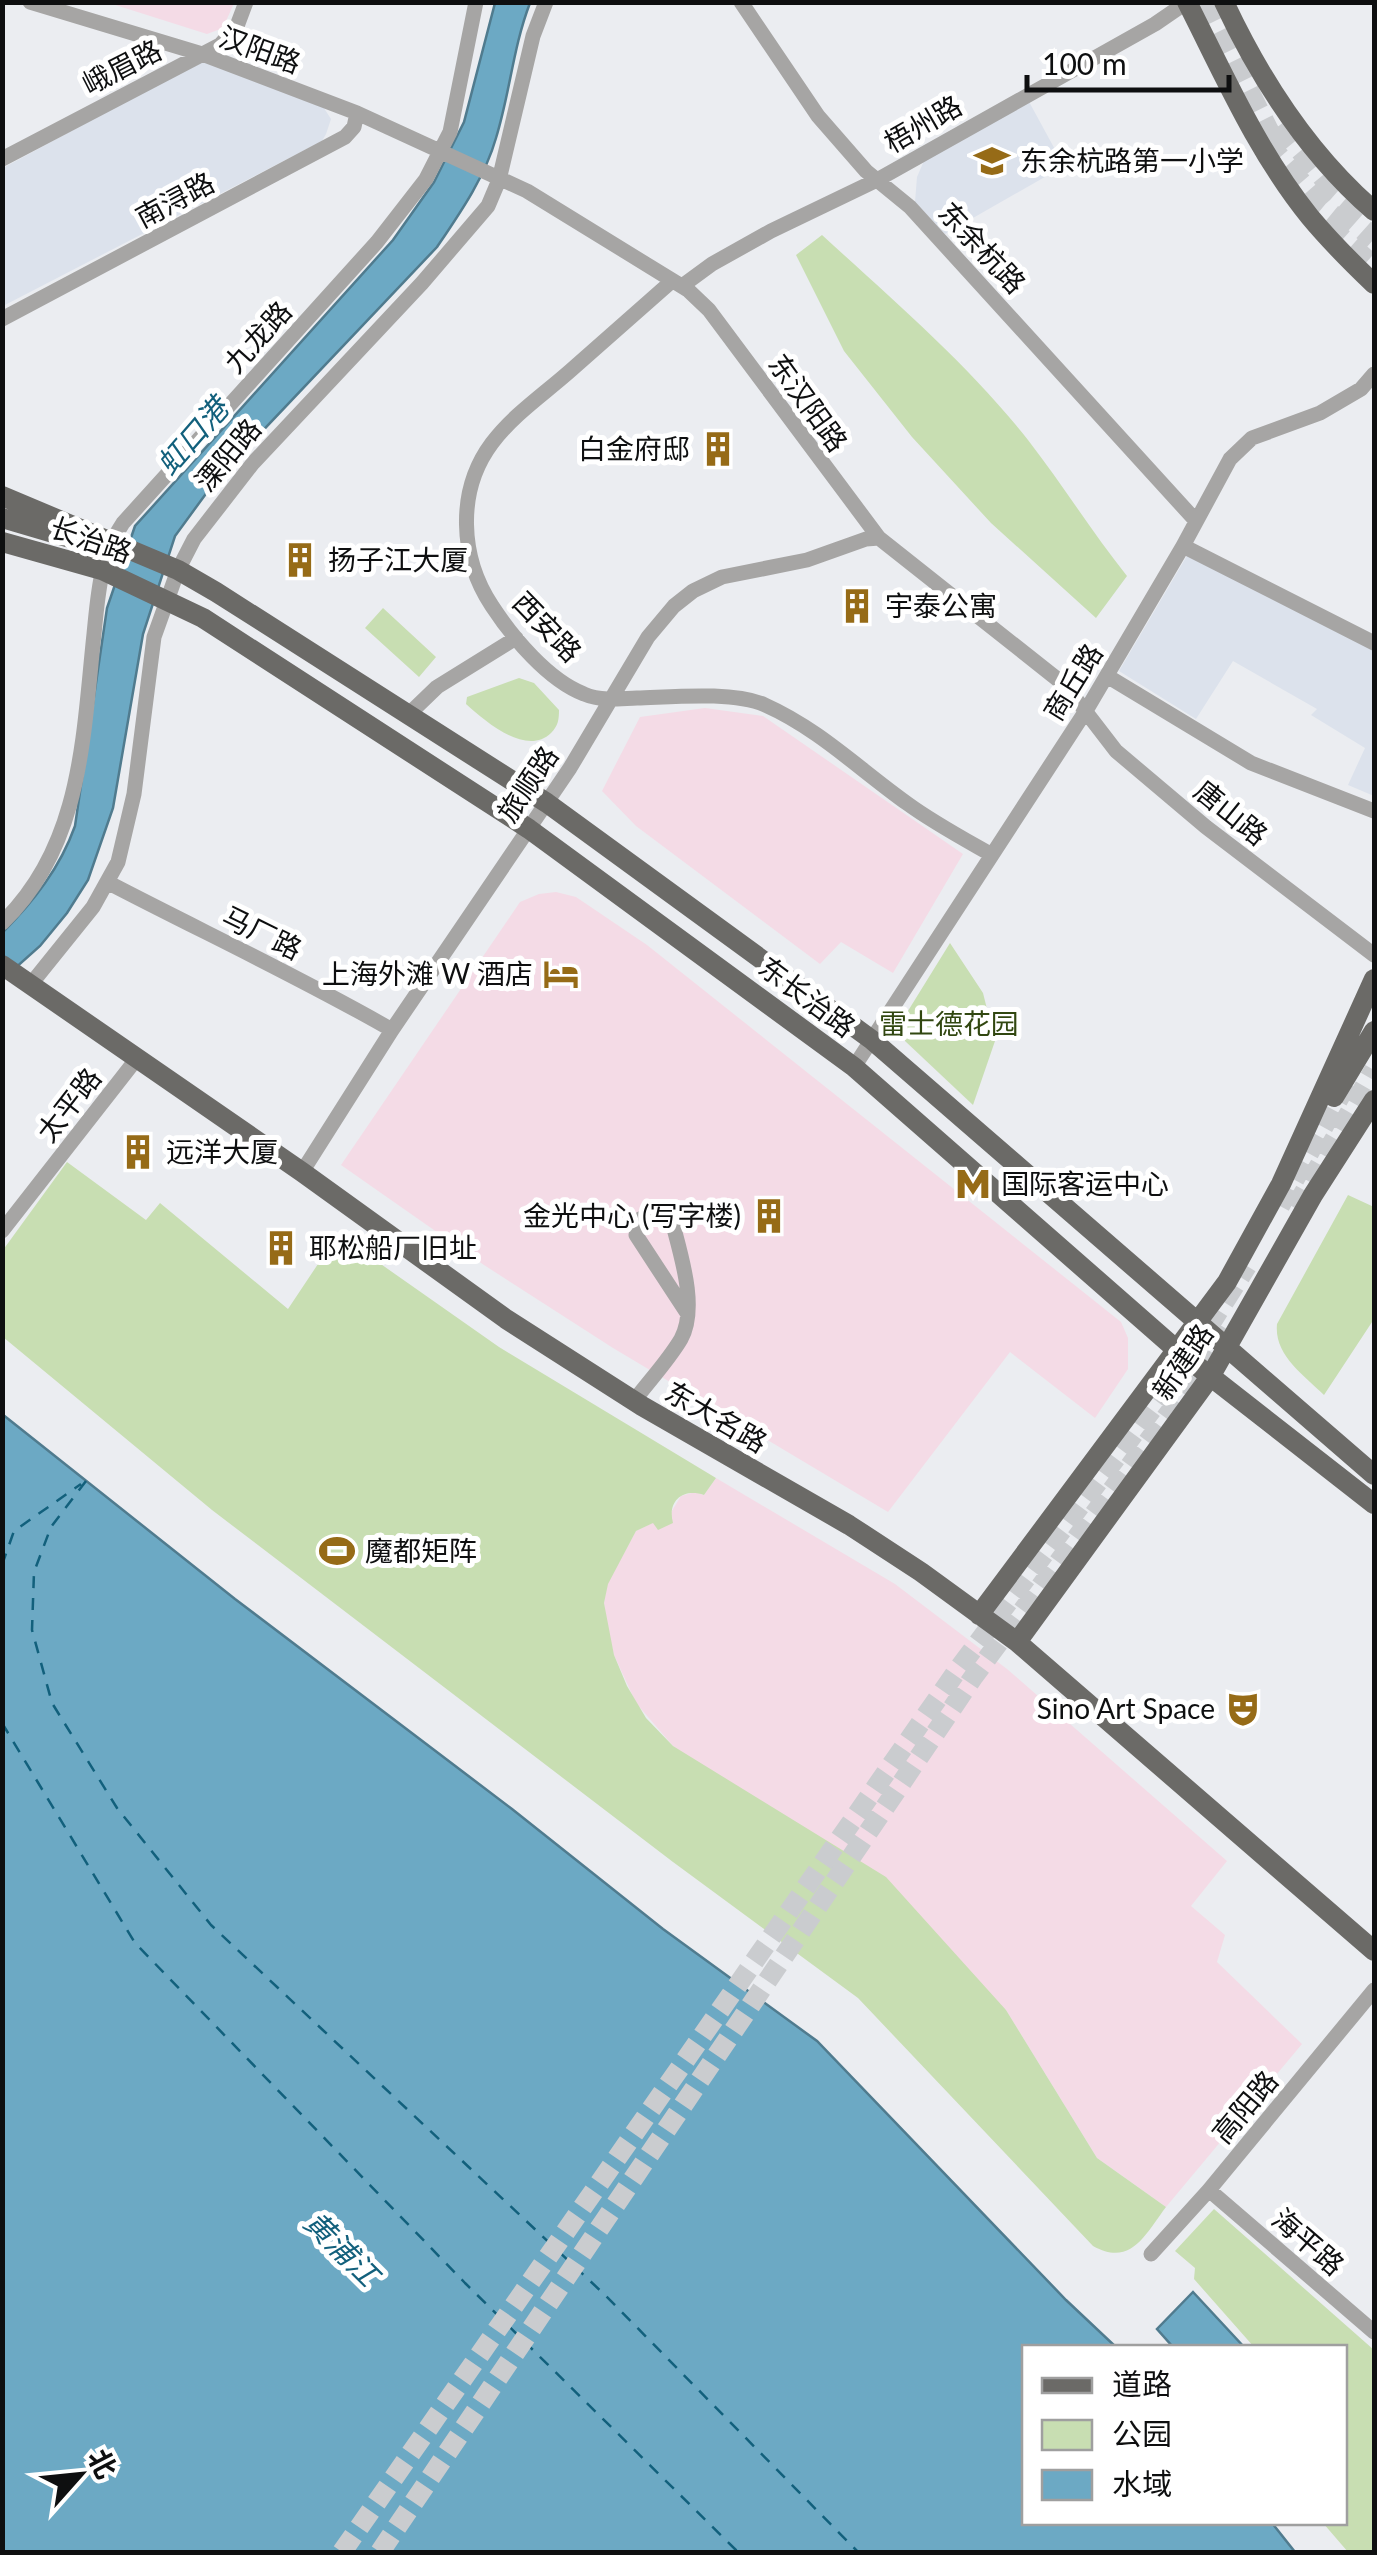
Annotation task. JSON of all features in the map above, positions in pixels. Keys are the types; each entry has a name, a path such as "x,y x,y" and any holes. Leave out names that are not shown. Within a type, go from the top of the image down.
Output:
{"main road":[{"path":"1224,2 1268,88 1296,126 1374,211"},
{"path":"1187,3 1274,165 1320,229 1374,284"},
{"name":"长治路","path":"2,496 145,556"},
{"path":"2,518 80,541 110,542"},
{"name":"长治路","path":"5,541 109,573 164,598"},
{"name":"东长治路","path":"145,556 174,569 547,803 872,1040 1374,1475"},
{"name":"东长治路","path":"164,598 203,618 529,829 854,1067 1178,1351 1374,1504"},
{"name":"东大名路","path":"16,975 302,1172 506,1320 634,1401 849,1525 979,1615 1016,1642 1374,1951"},
{"name":"新建路","path":"1281,1184 1374,977"},
{"name":"新建路","path":"979,1615 1227,1282 1374,1031"},
{"name":"新建路","path":"1016,1642 1210,1376 1313,1195 1374,1100"}],"street":[{"name":"汉阳路","path":"30,2 202,54 358,113 466,163"},
{"name":"峨眉路","path":"2,159 220,45 237,26 246,2"},
{"name":"九龙路","path":"2,923 33,889 57,846 72,804 109,573 110,542 377,242 445,152 476,2"},
{"name":"溧阳路","path":"16,975 109,882 118,862 134,794 149,662 174,569 252,464 483,214 546,2"},
{"name":"东余杭路","path":"741,2 818,116 856,161 922,220 1196,521"},
{"name":"梧州路","path":"677,283 770,231 877,180 1187,3"},
{"name":"南浔路","path":"2,319 345,136 354,127 358,113"},
{"name":"东汉阳路","path":"466,163 528,191 677,283 709,310 879,538 1066,686 1087,709"},
{"name":"西安路","path":"677,283 507,426 491,444 479,466 468,506 470,557 484,594 516,638 570,686 587,696 730,698 761,703 832,745 908,804 992,855"},
{"name":"商丘路","path":"854,1067 1087,709 1230,459 1244,444 1272,428 1320,413 1361,389 1374,374"},
{"name":"旅顺路","path":"302,1172 392,1030 547,803 648,636 674,606 692,591 722,577 808,560 879,538"},
{"path":"1183,546 1374,642"},
{"path":"409,714 437,687 516,638"},
{"path":"1107,676 1251,763 1374,810"},
{"name":"唐山路","path":"1087,709 1100,734 1116,752 1206,827 1374,954"},
{"name":"马厂路","path":"109,882 256,960 312,984 392,1030"},
{"name":"唐山路","path":"1357,944 1374,977"},
{"name":"太平路","path":"2,1232 138,1057"},
{"path":"634,1401 683,1336 686,1313 688,1287 670,1217 668,1212 656,1211 640,1218 636,1235 686,1313"},
{"name":"高阳路","path":"1151,2254 1209,2190 1374,1990"},
{"name":"海平路","path":"1209,2190 1374,2332"}],"shaded area":[{"path":"234,2 223,28 207,34 109,3"},
{"path":"202,60 322,105 331,119 322,141 3,306 3,168"},
{"name":"东余杭路第一小学","path":"1027,98 1064,166 945,234 915,202 917,177 926,156"},
{"path":"1188,554 1374,650 1374,796 1348,785 1365,748 1311,715 1317,709 1233,661 1196,719 1119,671"},
{"path":"705,708 763,716 963,854 893,973 841,942 820,964 636,826 602,791 640,717"},
{"path":"556,892 576,897 647,945 1121,1322 1128,1338 1128,1369 1095,1418 1010,1352 888,1512 613,1348 484,1265 341,1165 520,902"},
{"path":"716,1478 895,1584 1007,1669 1227,1861 1191,1906 1225,1935 1217,1962 1302,2044 1166,2207 1097,2158 1006,2010 673,1746 636,1703 614,1655 607,1627 607,1584 636,1531 670,1514 681,1496 695,1492 704,1495"}],"green space":[{"path":"822,235 929,333 1005,412 1127,576 1096,618 991,523 912,437 844,351 796,255"},
{"path":"383,608 436,657 419,677 365,628"},
{"path":"519,678 534,683 559,710 555,728 541,739 530,741 506,734 466,704 467,697"},
{"name":"雷士德花园","path":"950,943 983,993 995,1041 973,1105 905,1041 903,1019"},
{"path":"67,1162 146,1220 160,1203 288,1309 338,1234 499,1347 716,1478 704,1495 689,1493 678,1498 672,1508 673,1523 658,1530 653,1523 636,1531 608,1584 604,1603 614,1655 627,1686 646,1718 673,1746 886,1877 1006,2010 1097,2158 1166,2207 1136,2245 1117,2253 1093,2246 858,1998 212,1510 3,1337 3,1250"},
{"path":"1348,1195 1374,1207 1374,1319 1324,1395 1285,1355 1277,1324"},
{"path":"1214,2209 1374,2350 1374,2552 1348,2552 1325,2525 1347,2525 1347,2345 1252,2345 1194,2279 1195,2268 1175,2251"}],"water":[{"path":"495,3 530,3 496,138 479,181 437,247 216,480 175,536 143,634 113,808 88,880 40,946 3,979 3,932 45,883 75,826 107,608 135,526 393,240 434,182 464,122"},
{"name":"黄浦江","path":"2,1414 663,1929 817,2041 1114,2345 1022,2345 1022,2525 1274,2525 1295,2552 3,2552"},
{"path":"1193,2292 1242,2345 1171,2345 1157,2329"}],"ferry route":[{"path":"86,1481 51,1527 34,1572 32,1630 52,1703 117,1808 211,1925 605,2295 858,2552"},
{"path":"2,1565 14,1531 81,1484"},
{"path":"2,1723 135,1943 465,2283 738,2552"}],"tunnel":[{"path":"1204,2 1268,131 1283,149"},
{"path":"1280,125 1329,184 1360,211"},
{"path":"1265,141 1322,207 1345,226"},
{"path":"1339,208 1374,239"},
{"path":"1326,225 1374,267"},
{"path":"1295,1208 1374,1070"},
{"path":"1280,1206 1348,1082"},
{"path":"342,2552 959,1668 1178,1375 1247,1266"},
{"path":"380,2552 974,1676 1192,1382 1225,1328"}],"place":[{"name":"东余杭路第一小学","path":"992,161"},
{"name":"白金府邸","path":"718,449"},
{"name":"扬子江大厦","path":"300,560"},
{"name":"宇泰公寓","path":"857,606"},
{"name":"上海外滩 W 酒店","path":"561,974"},
{"name":"远洋大厦","path":"138,1152"},
{"name":"国际客运中心","path":"973,1184"},
{"name":"金光中心 (写字楼)","path":"769,1216"},
{"name":"耶松船厂旧址","path":"281,1248"},
{"name":"魔都矩阵","path":"337,1551"},
{"name":"Sino Art Space","path":"1243,1709"}],"water label":[{"name":"虹口港","path":"193,437"}]}
